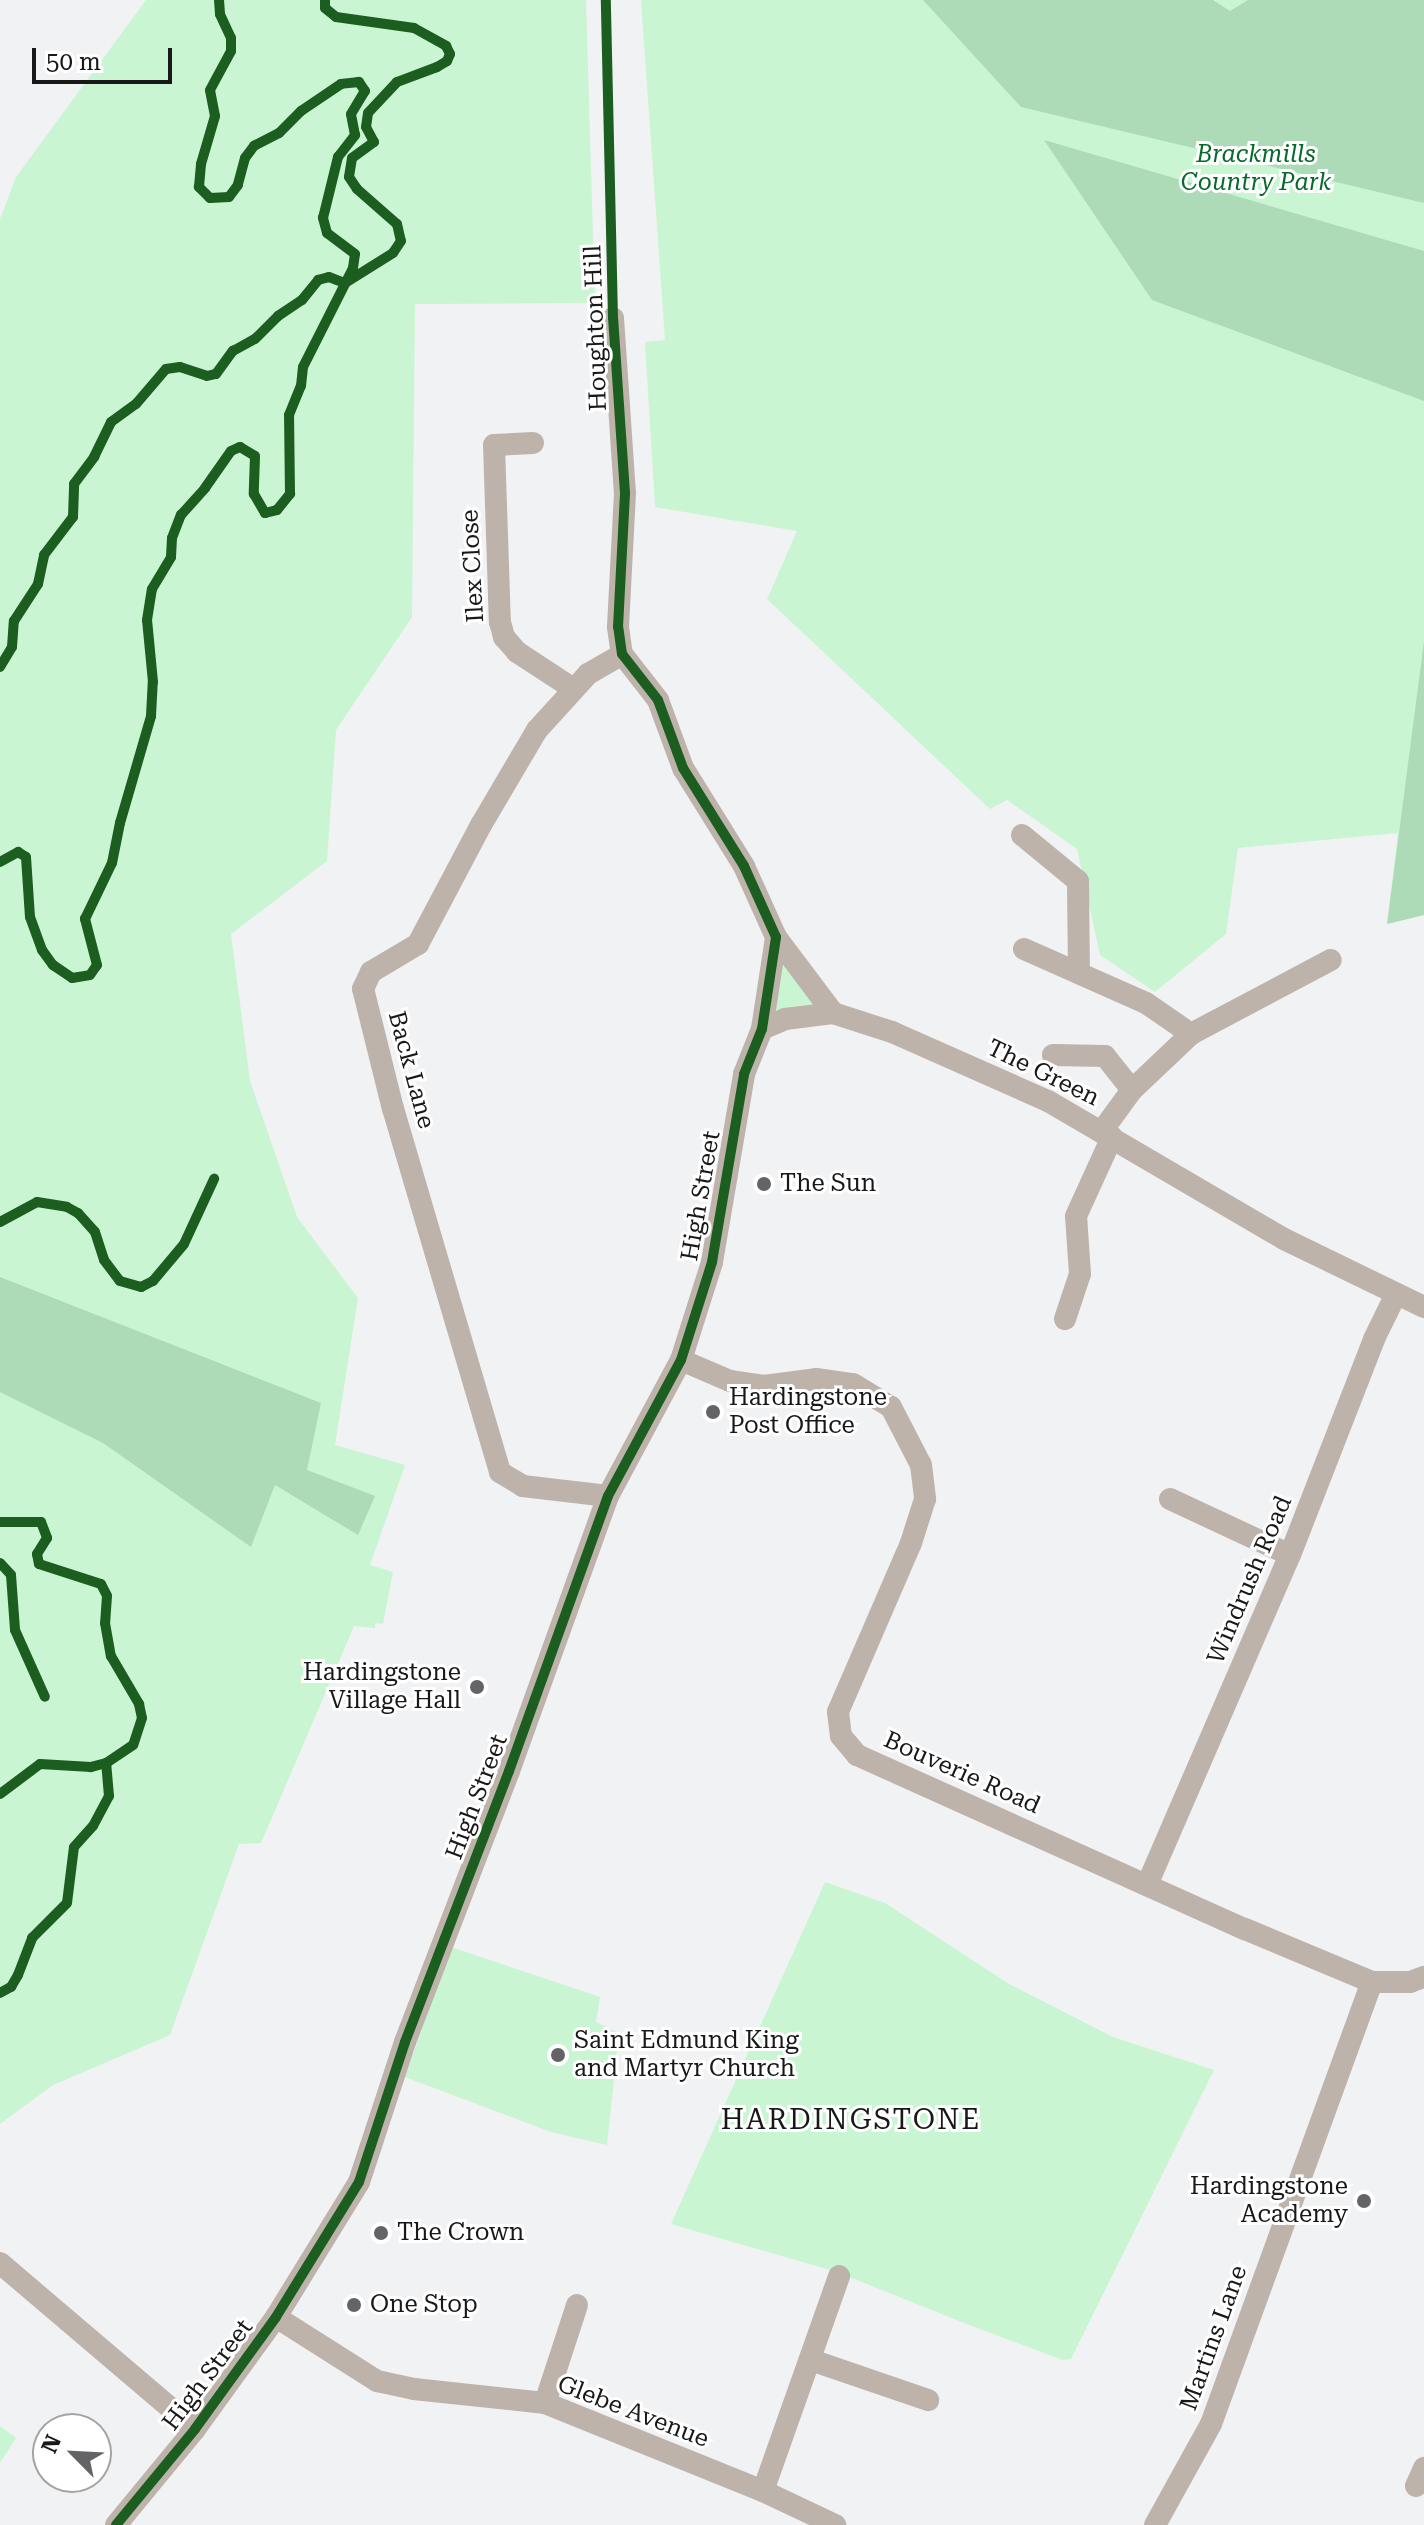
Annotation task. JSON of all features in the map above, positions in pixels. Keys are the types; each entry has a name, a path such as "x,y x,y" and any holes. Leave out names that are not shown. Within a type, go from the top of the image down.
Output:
{"street":[{"name":"Houghton Hill","path":"613,318 625,493 618,627 622,654"},
{"name":"Ilex Close","path":"533,443 494,445 500,622 504,637 517,652 572,688"},
{"name":"Back Lane","path":"608,1496 523,1486 500,1472 393,1109 363,989 371,972 418,944 481,825 530,742 572,688 588,674 622,654"},
{"path":"622,654 658,700 683,768 744,866 776,937 833,1013"},
{"path":"1022,835 1078,881 1079,973"},
{"name":"High Street","path":"116,2525 195,2429 276,2317 359,2182 405,2042 509,1771 608,1496 681,1360 712,1262 744,1074 762,1029 776,937"},
{"path":"1024,949 1146,1003 1191,1034"},
{"path":"1065,1319 1080,1274 1076,1216 1107,1134 1132,1090 1191,1034 1331,960"},
{"name":"The Green","path":"762,1029 785,1019 833,1013 892,1032 1048,1101 1284,1239 1424,1307"},
{"path":"1053,1055 1105,1056 1132,1090"},
{"name":"Windrush Road","path":"1147,1885 1290,1555 1374,1339 1396,1294"},
{"name":"Bouverie Road","path":"681,1360 730,1381 764,1386 816,1379 853,1384 891,1407 921,1465 925,1499 911,1543 838,1712 841,1736 857,1755 1372,1982 1410,1982 1424,1977"},
{"path":"1170,1499 1290,1555"},
{"name":"Martins Lane","path":"1155,2525 1211,2424 1372,1982"},
{"path":"0,2263 195,2429"},
{"path":"763,2491 839,2276"},
{"path":"545,2403 577,2305"},
{"name":"Glebe Avenue","path":"276,2317 377,2381 414,2389 545,2403 763,2491 835,2525"},
{"path":"811,2360 928,2400"}],"green space":[{"path":"146,0 586,0 595,303 415,304 412,617 336,730 327,861 231,934 250,1081 297,1217 358,1298 335,1445 405,1465 370,1565 393,1572 383,1624 375,1623 375,1628 354,1626 261,1843 239,1844 170,2035 53,2085 0,2124 0,219 16,177"},
{"name":"Brackmills Country Park","path":"641,0 1424,0 1424,915 1387,924 1398,833 1238,848 1226,934 1155,992 1100,955 1077,849 1007,800 990,809 767,599 797,531 655,507 645,342 665,340"},
{"path":"923,0 1213,0 1230,11 1248,0 1424,0 1424,203 1021,107"},
{"path":"1044,140 1424,251 1424,401 1152,300"},
{"path":"1424,641 1424,915 1387,924 1399,833"},
{"path":"780,949 819,1006 772,1015"},
{"path":"0,1277 321,1403 307,1470 375,1496 358,1535 275,1485 251,1547 103,1443 0,1392"},
{"path":"825,1882 885,1903 1009,1984 1113,2037 1214,2070 1071,2359 1063,2360 837,2272 671,2224"},
{"path":"451,1947 600,1997 596,2022 619,2033 607,2145 551,2132 405,2077"},
{"path":"0,2426 16,2438 0,2463"}],"cycle path":[{"path":"0,862 18,852 26,857 30,917 42,950 53,965 72,978 90,975 97,965 85,919 112,863 120,823 151,716 153,682 147,620 152,589 171,557 172,538 181,515 231,451 240,447 255,456 254,494 265,513 277,510 290,494 289,415 301,386 303,367 353,268 355,254 327,233 323,218 338,157 355,135 351,114 365,91 359,82 341,84 301,111 279,133 254,146 245,158 238,185 229,197 210,198 199,187 201,164 215,116 210,90 231,51 231,38 220,14 219,0"},
{"path":"325,0 325,8 336,17 414,28 446,46 450,54 447,61 437,67 397,82 368,113 366,127 374,142 352,158 349,177 357,189 397,224 401,241 393,253 345,283"},
{"path":"116,2525 195,2429 276,2317 359,2182 405,2042 509,1771 608,1496 681,1360 712,1262 744,1074 762,1029 776,937 744,866 683,768 658,700 622,654 618,627 625,493 613,318 606,0"},
{"path":"0,667 12,647 14,621 38,584 44,555 73,517 74,484 94,457 111,422 136,404 166,369 180,367 207,376 216,374 233,351 255,339 278,316 302,300 318,280 329,277 345,283"},
{"path":"0,1222 37,1202 67,1207 78,1213 95,1232 104,1260 120,1281 141,1287 153,1281 184,1244 214,1179"},
{"path":"0,1522 41,1522 47,1538 37,1554 39,1564 101,1584 107,1596 105,1623 111,1656 139,1704 142,1718 133,1745 106,1763 91,1767 40,1764 0,1794"},
{"path":"0,1563 11,1575 15,1630 45,1697"},
{"path":"0,1993 11,1987 18,1975 32,1938 67,1903 74,1847 93,1826 109,1796 106,1763"}],"place":[{"name":"The Sun","path":"764,1184"},
{"name":"Hardingstone Post Office","path":"713,1412"},
{"name":"Hardingstone Village Hall","path":"477,1687"},
{"name":"Saint Edmund King and Martyr Church","path":"558,2055"},
{"name":"Hardingstone Academy","path":"1364,2201"},
{"name":"The Crown","path":"381,2233"},
{"name":"One Stop","path":"354,2305"}],"district":[{"name":"HARDINGSTONE","path":"851,2120"}]}
